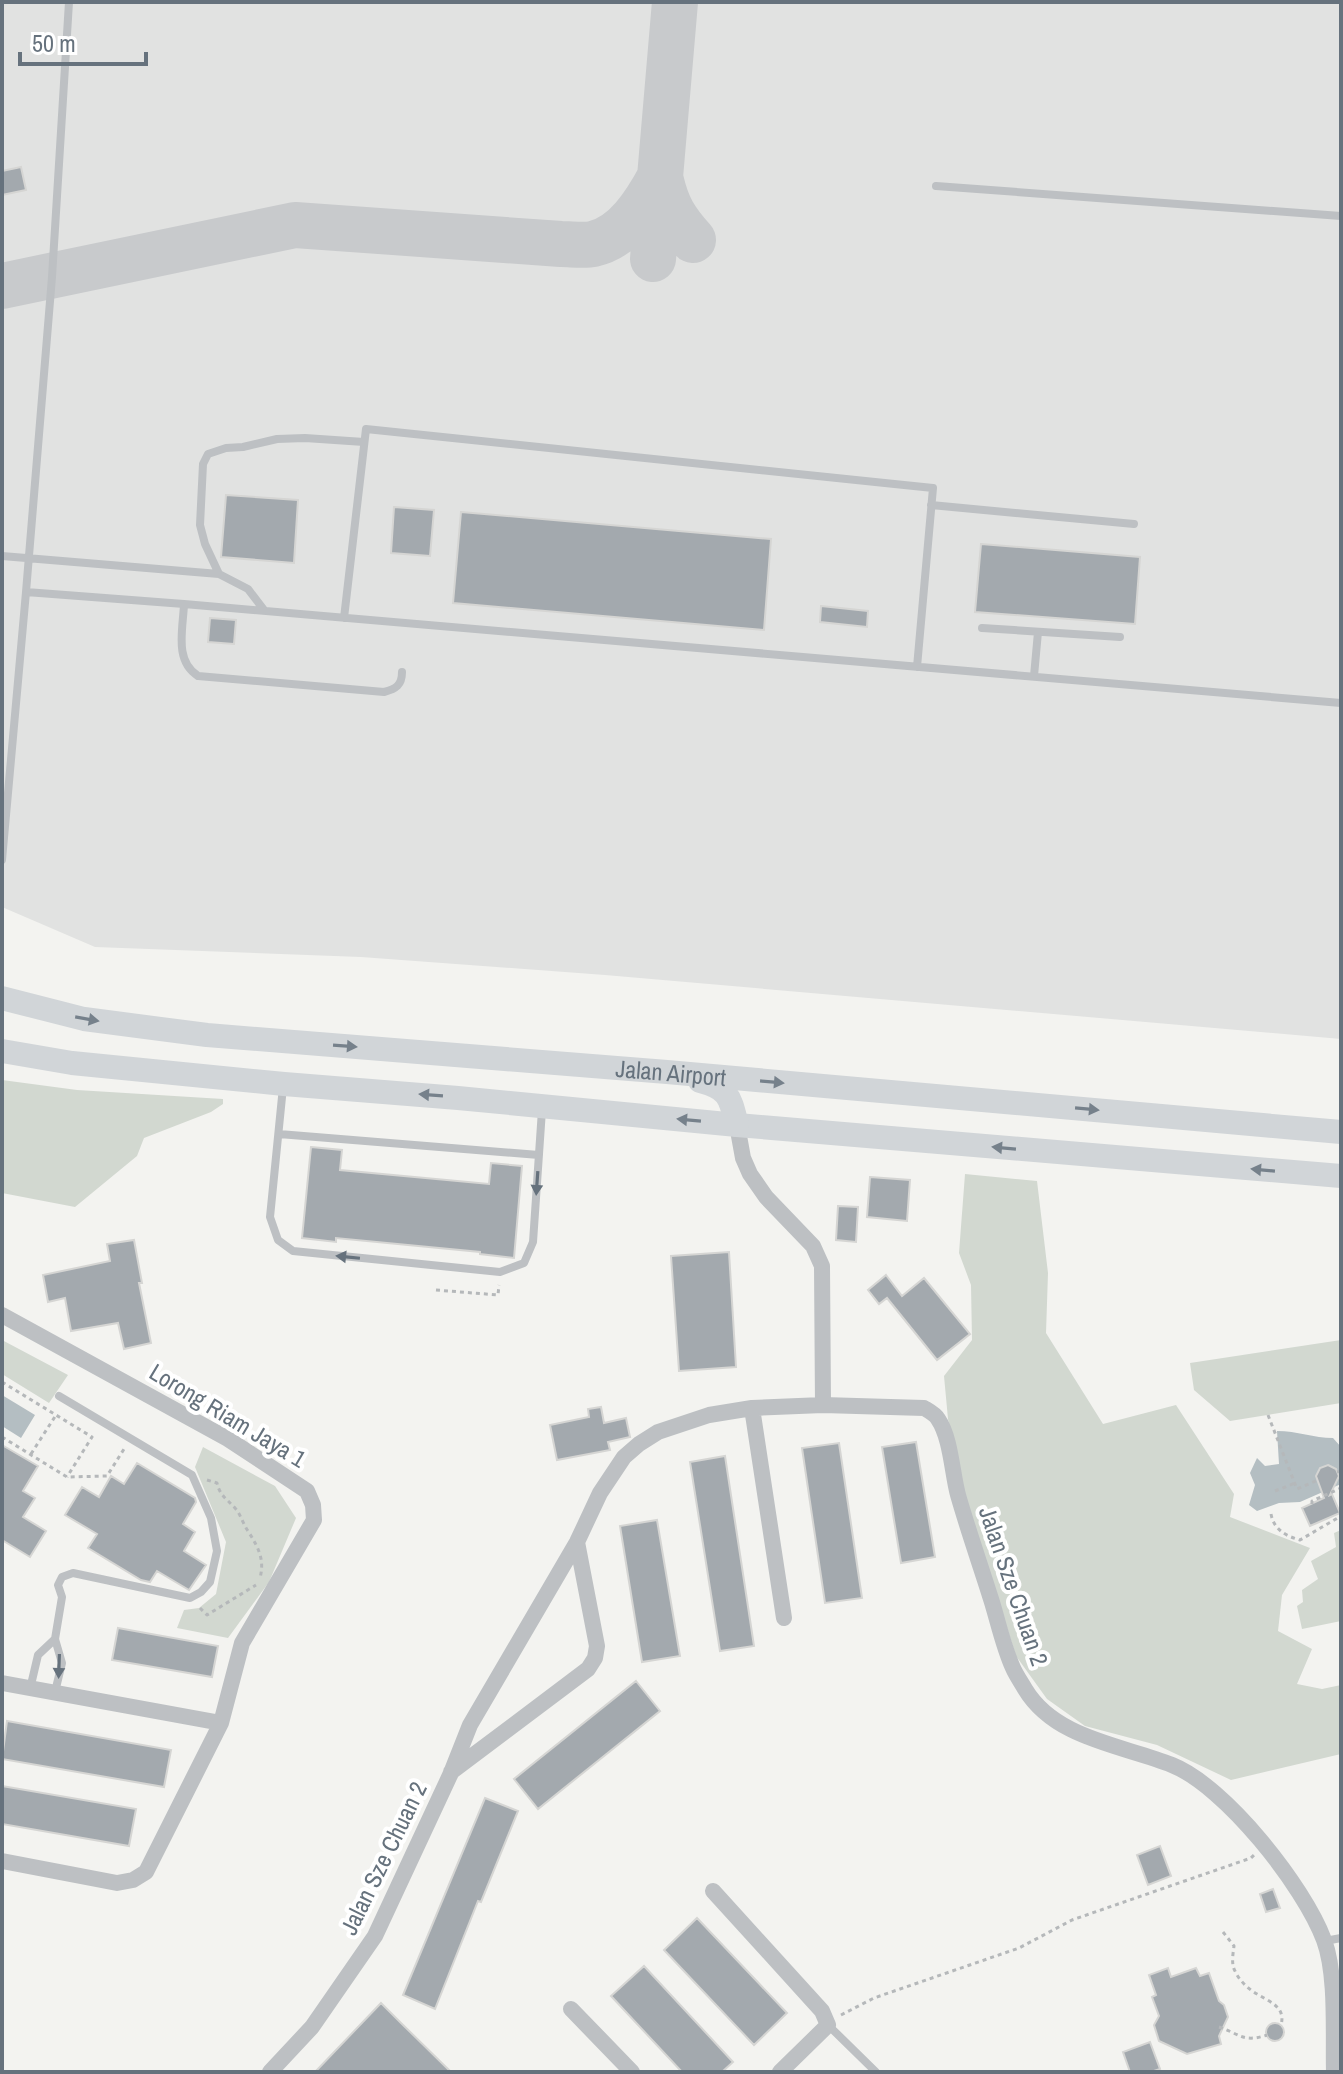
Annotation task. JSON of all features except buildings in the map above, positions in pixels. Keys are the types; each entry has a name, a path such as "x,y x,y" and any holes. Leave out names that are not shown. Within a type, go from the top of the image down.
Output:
{"main road":[{"name":"Jalan Airport","path":"5,995 84,1019 207,1035 1341,1132"},
{"name":"Jalan Airport","path":"2,1051 72,1063 284,1084 1341,1176"},
{"path":"667,1072 713,1085 730,1097 737,1125"}],"street":[{"path":"737,1125 743,1158 750,1174 766,1197 813,1246 822,1266 823,1405"},
{"name":"Lorong Riam Jaya 1","path":"2,1315 228,1439 307,1491 313,1505 314,1520 242,1643 221,1723 146,1872 133,1880 117,1883 2,1861"},
{"name":"Jalan Sze Chuan 2","path":"270,2072 312,2027 375,1936 470,1725 577,1542 600,1493 624,1457 658,1432 709,1415 752,1408 823,1405 924,1408 937,1417 1013,1668 1028,1695 1078,1734 1174,1765 1201,1781 1264,1845 1333,1940 1334,2072"},
{"path":"752,1408 784,1618"},
{"path":"451,1773 588,1669 595,1658 597,1646 577,1542"},
{"path":"2,1683 221,1723"},
{"path":"713,1891 822,2011 828,2025 780,2072"},
{"path":"571,2009 632,2072"}],"lane":[{"path":"2,860 52,277 69,2"},
{"path":"936,186 1341,216"},
{"path":"344,618 366,429 933,488 917,667"},
{"path":"219,574 200,525 203,464 208,454 277,439 364,442"},
{"path":"931,505 1134,524"},
{"path":"2,556 219,574 248,589 264,610"},
{"path":"26,592 1341,703"},
{"path":"184,604 182,650 190,671 198,676 384,692 398,686 402,672"},
{"path":"982,628 1120,637"},
{"path":"1034,676 1038,632"},
{"path":"284,1084 270,1217 278,1240 293,1251 500,1272 524,1263 533,1242 543,1105"},
{"path":"279,1134 539,1155"},
{"path":"55,1693 62,1663 55,1639 62,1597 58,1585 62,1577 73,1573 190,1598 210,1582 217,1551 211,1518 192,1475 59,1396"},
{"path":"30,1689 38,1655 55,1639"},
{"path":"828,2025 876,2072"}],"path":[{"path":"436,1290 498,1295 500,1272"},
{"path":"2,1382 92,1437 67,1477"},
{"path":"31,1454 56,1415"},
{"path":"1268,1415 1297,1489 1318,1480"},
{"path":"2,1437 67,1477 107,1476 130,1438"},
{"path":"190,1598 207,1615 216,1611 256,1584 261,1576 262,1560 258,1544 238,1511 219,1493 217,1483 192,1475"},
{"path":"1275,1491 1295,1483"},
{"path":"1312,1504 1312,1501 1341,1488"},
{"path":"1271,1514 1284,1536 1300,1540 1341,1516"},
{"path":"828,2025 847,2011 874,1998 1019,1948 1072,1920 1251,1858 1264,1845"},
{"path":"1223,1932 1234,1946 1235,1971 1245,1985 1280,2009 1283,2018 1281,2025"},
{"path":"1219,2027 1242,2039 1267,2035"}],"shaded area":[{"path":"2,2 1341,2 1341,1039 605,975 361,957 95,947 2,907"},
{"path":"2,1080 77,1090 223,1099 223,1104 211,1112 144,1138 137,1156 75,1207 2,1193"},
{"path":"965,1174 1037,1181 1048,1273 1046,1333 1103,1424 1176,1405 1234,1494 1230,1517 1310,1548 1282,1595 1278,1631 1312,1649 1297,1684 1322,1689 1341,1685 1341,1754 1231,1780 1157,1745 1085,1726 1047,1699 1016,1656 963,1490 948,1419 944,1376 972,1340 971,1285 959,1253"},
{"path":"2,1340 68,1375 49,1403 2,1374"},
{"path":"1341,1340 1341,1403 1230,1421 1194,1390 1190,1363"},
{"path":"2,1395 35,1415 21,1438 2,1426"},
{"path":"1277,1431 1333,1438 1341,1447 1341,1484 1300,1502 1279,1503 1257,1511 1249,1505 1255,1485 1250,1473 1257,1458 1265,1466 1279,1464"},
{"path":"203,1447 275,1486 296,1518 269,1582 228,1638 177,1628 184,1610 199,1608 216,1594 226,1542 195,1467"},
{"path":"1341,1530 1341,1621 1302,1629 1297,1606 1303,1602 1302,1590 1318,1579 1311,1561 1336,1547 1334,1533"}],"taxiway":[{"path":"653,259 675,2"},
{"path":"2,286 295,225 593,244 625,227 660,177"},
{"path":"661,181 672,213 693,240"}]}
